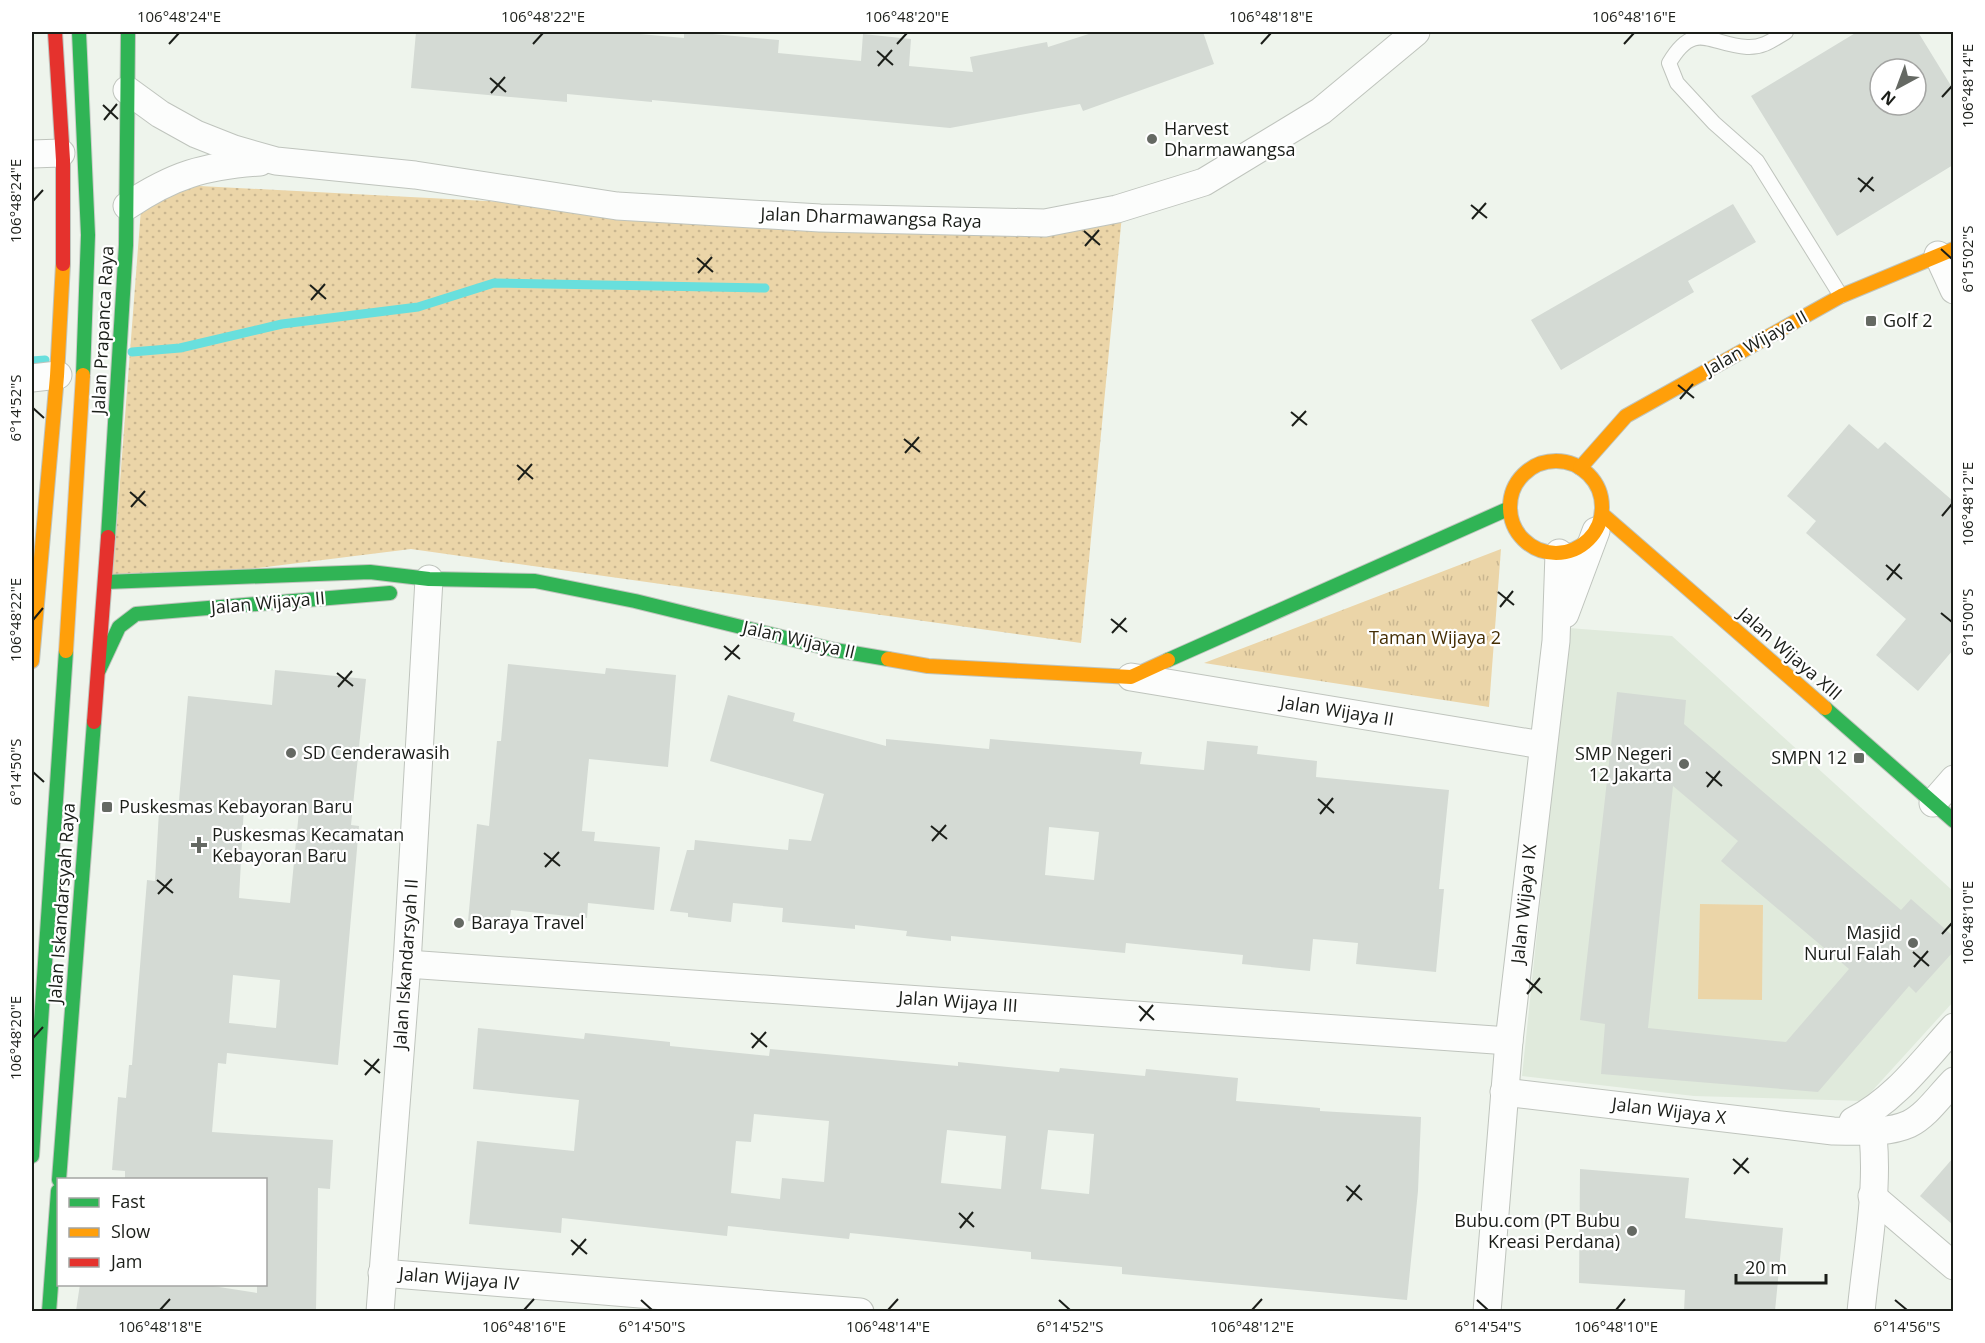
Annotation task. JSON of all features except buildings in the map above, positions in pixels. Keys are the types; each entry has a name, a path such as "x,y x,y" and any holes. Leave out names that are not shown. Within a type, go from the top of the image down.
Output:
{"main road":[{"path":"32,661 41,637 35,584 45,376 62,249 61,92 55,32"},
{"path":"32,1156 81,433 88,235 79,32"},
{"path":"61,92 85,32"},
{"name":"Jalan Prapanca Raya","path":"89,631 105,582 127,206 128,32"},
{"name":"Jalan Wijaya II","path":"1580,468 1626,416 1841,296 1946,252"},
{"path":"1561,461 1580,468 1591,477 1598,488 1599,523 1584,544 1559,553 1541,550 1525,541 1514,526 1510,508 1517,482 1536,466 1561,461"},
{"name":"Jalan Wijaya II","path":"98,673 119,627 136,614 472,580 535,580 636,601 835,650 928,666 1131,677 1510,508"},
{"name":"Jalan Wijaya XIII","path":"1599,523 1953,821"},
{"name":"Jalan Wijaya II","path":"105,582 370,572 428,584"},
{"path":"41,637 89,631"},
{"name":"Jalan Iskandarsyah Raya","path":"59,1178 98,673 89,631"},
{"path":"49,1311 57,1204"}],"street":[{"name":"Jalan Dharmawangsa Raya","path":"127,90 160,114 196,134 234,149 276,160 415,175 616,206 820,218 1045,223 1117,209 1204,182 1321,111 1416,32"},
{"path":"32,153 61,153"},
{"name":"Jalan Dharmawangsa Raya","path":"127,206 159,185 196,171 276,160"},
{"path":"1946,252 1953,290"},
{"name":"Jalan Wijaya IX","path":"1556,641 1599,523"},
{"name":"Jalan Wijaya IX","path":"1487,1311 1509,1041 1556,641 1559,553"},
{"name":"Jalan Iskandarsyah II","path":"380,1311 407,964 428,584"},
{"name":"Jalan Wijaya II","path":"1131,677 1542,745"},
{"path":"1933,803 1953,779"},
{"name":"Jalan Wijaya III","path":"407,964 1509,1041"},
{"name":"Jalan Wijaya X","path":"1872,1122 1894,1093 1953,1028"},
{"name":"Jalan Wijaya X","path":"1504,1092 1833,1131 1872,1122 1908,1124 1922,1115 1953,1081"},
{"path":"1861,1311 1872,1196 1872,1122"},
{"path":"1872,1196 1953,1266"},
{"name":"Jalan Wijaya IV","path":"382,1273 860,1311"}],"lane":[{"path":"1786,32 1764,45 1747,47 1697,37 1680,45 1669,63 1677,83 1714,123 1757,161 1841,296"}],"shaded area":[{"name":"SMP Negeri 12 Jakarta","path":"1569,628 1672,636 1953,891 1953,1002 1863,1101 1694,1096 1522,1076"}],"green space":[{"path":"143,183 1043,230 1122,215 1081,643 411,549 112,586"},
{"name":"Taman Wijaya 2","path":"1501,549 1489,707 1204,663"},
{"path":"1700,904 1763,905 1762,1000 1698,999"}],"waterway":[{"path":"132,352 180,348 282,324 418,307 494,283 765,288"},
{"path":"32,361 45,360"}],"traffic: fast":[{"path":"79,32 88,235 83,375"},
{"path":"108,537 126,245 128,32"},
{"path":"1168,660 1510,508"},
{"path":"105,582 370,572 429,579 535,581 635,601 835,650 888,659"},
{"path":"99,670 119,627 136,614 390,593"},
{"path":"32,1156 66,651"},
{"path":"1825,708 1954,821"},
{"path":"59,1178 94,722"},
{"path":"49,1312 57,1204"}],"traffic: slow":[{"path":"1580,468 1626,416 1841,296 1954,249"},
{"path":"32,661 57,376 63,264"},
{"path":"66,651 83,375"},
{"path":"1556,461 1574,465 1588,475 1598,489 1602,507 1598,525 1588,539 1574,549 1556,553 1538,549 1524,539 1514,525 1510,507 1514,489 1524,475 1538,465 1556,461"},
{"path":"1602,514 1825,708"},
{"path":"888,659 928,666 1131,677 1168,660"}],"traffic: jam":[{"path":"55,32 63,160 63,264"},
{"path":"94,722 108,537"}],"place":[{"name":"Harvest Dharmawangsa","path":"1152,139"},
{"name":"Golf 2","path":"1871,321"},
{"name":"SD Cenderawasih","path":"291,753"},
{"name":"SMPN 12","path":"1859,758"},
{"name":"SMP Negeri 12 Jakarta","path":"1684,764"},
{"name":"Puskesmas Kebayoran Baru","path":"107,807"},
{"name":"Puskesmas Kecamatan Kebayoran Baru","path":"199,845"},
{"name":"Baraya Travel","path":"459,923"},
{"name":"Masjid Nurul Falah","path":"1913,943"},
{"name":"Bubu.com (PT Bubu Kreasi Perdana)","path":"1632,1231"}]}
